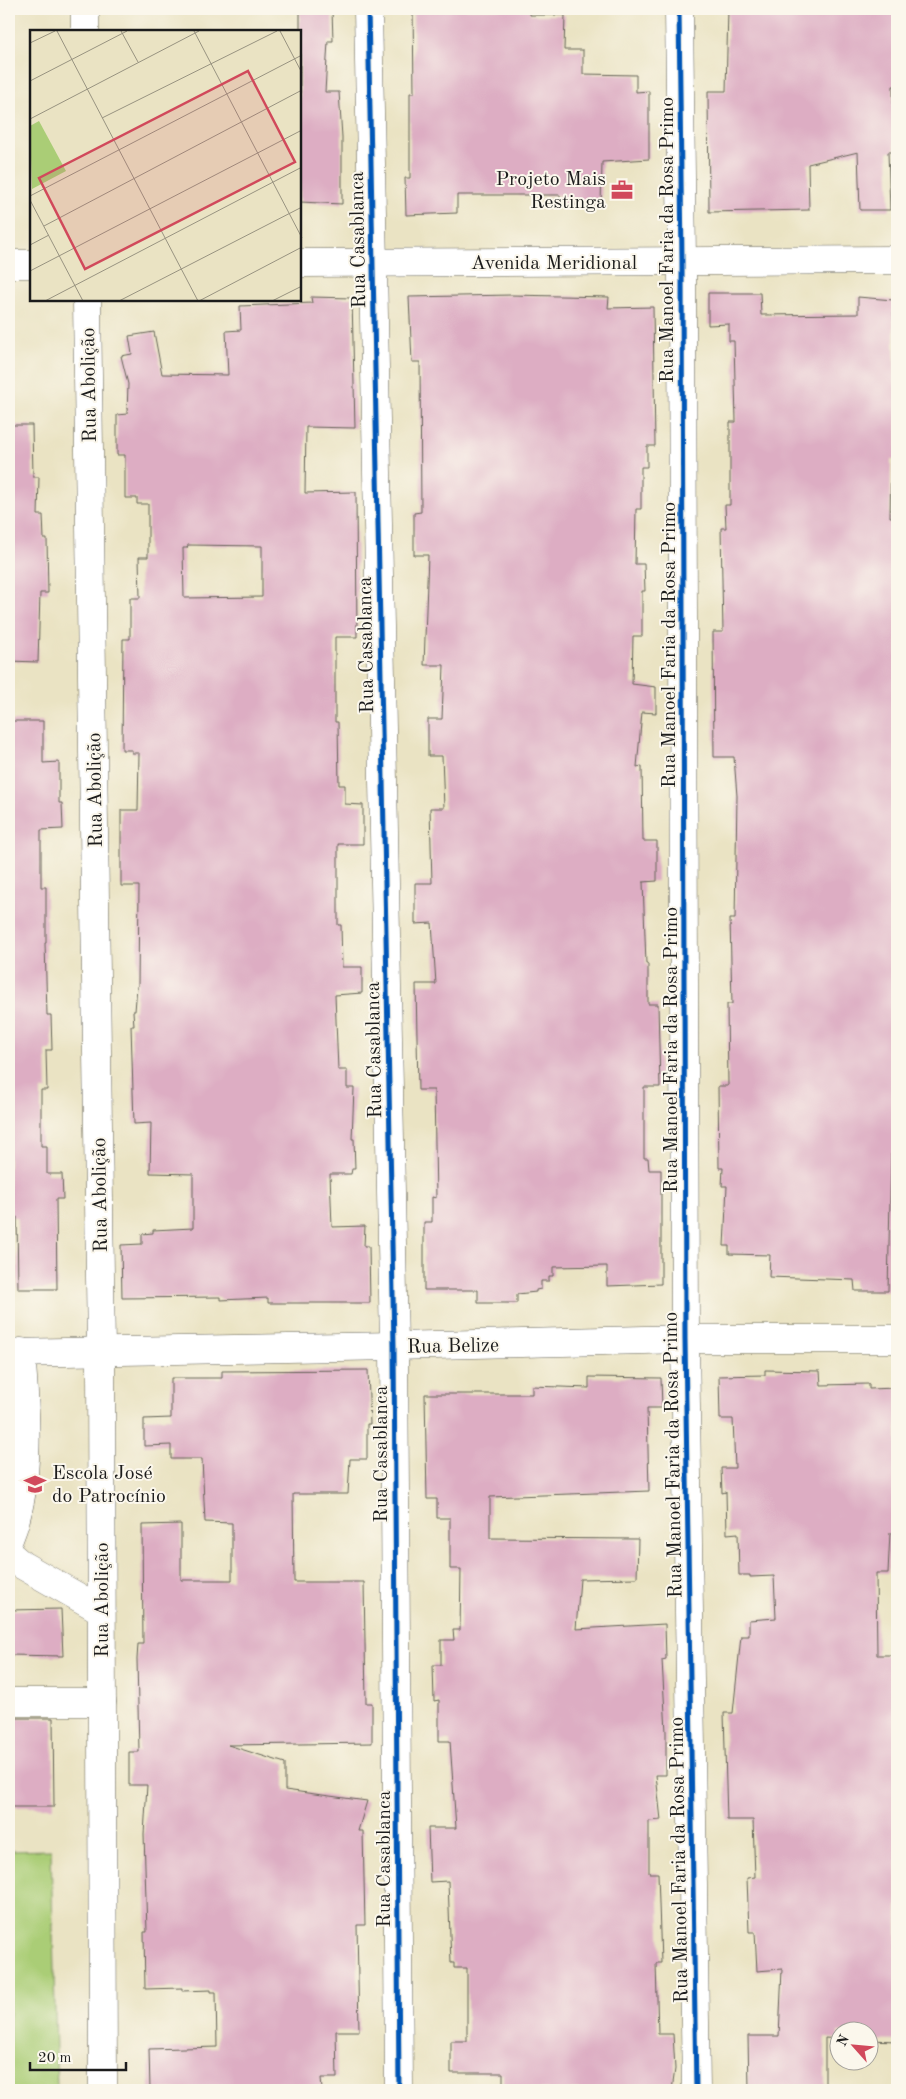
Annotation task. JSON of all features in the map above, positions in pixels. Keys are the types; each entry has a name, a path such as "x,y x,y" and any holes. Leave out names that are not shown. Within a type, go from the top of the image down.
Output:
{"street":[{"path":"85,9 85,30"},
{"name":"Rua Casablanca","path":"368,9 394,1346 399,2090"},
{"name":"Rua Manoel Faria da Rosa Primo","path":"679,9 682,261 685,1339 696,2090"},
{"name":"Avenida Meridional","path":"301,263 897,260"},
{"path":"9,264 30,264"},
{"name":"Rua Abolição","path":"87,301 101,1352 103,2090"},
{"name":"Rua Belize","path":"15,1352 101,1352 685,1339 897,1339"},
{"path":"9,1539 25,1475 15,1352"},
{"path":"9,1554 22,1565 101,1610"},
{"path":"9,1702 102,1702"}],"green space":[{"path":"51,1850 57,2090 9,2090 9,1851"}],"building":[{"path":"413,9 530,9 530,15 565,15 564,50 583,50 583,74 636,75 636,92 649,91 649,159 602,162 601,205 560,205 560,195 457,195 457,213 406,215 405,178 410,178 410,93 414,93"},
{"path":"728,9 897,9 897,86 893,86 894,152 888,152 890,210 860,210 858,152 808,164 809,210 709,212 708,91 726,91"},
{"path":"300,10 332,10 333,41 328,41 325,92 339,92 342,137 342,204 301,202"},
{"path":"708,293 760,293 761,315 858,314 858,297 893,300 895,384 897,384 897,459 891,459 890,517 897,517 897,1154 891,1154 888,1291 855,1291 854,1280 769,1277 770,1255 729,1254 729,1246 724,1246 727,1186 722,1186 723,1168 719,1168 718,1086 728,1086 727,1004 732,1004 730,919 735,919 737,796 734,757 714,757 713,632 723,632 721,528 726,528 725,505 730,505 730,422 736,422 734,341 729,341 729,324 708,325"},
{"path":"511,295 609,297 608,308 653,307 655,446 647,446 647,467 641,467 641,509 636,509 635,564 644,564 645,591 642,591 642,636 633,636 632,684 656,687 656,713 642,712 637,767 642,766 643,841 657,841 657,881 643,882 646,964 648,964 648,1004 658,1004 660,1087 644,1087 644,1158 648,1158 649,1170 661,1170 661,1284 607,1286 607,1266 553,1267 553,1276 549,1276 549,1281 541,1281 541,1289 536,1290 536,1292 517,1294 517,1303 478,1303 478,1290 424,1290 424,1222 432,1222 432,1197 436,1198 434,1090 418,1090 416,984 436,984 432,923 415,924 415,883 432,883 430,808 444,808 442,756 428,756 428,719 442,719 444,665 424,665 428,555 414,555 414,513 421,512 420,362 412,362 409,297"},
{"path":"311,297 352,298 355,428 306,427 305,493 356,492 357,637 335,637 335,722 338,722 339,785 345,785 345,804 363,805 363,844 338,844 338,925 341,925 342,967 362,967 362,993 335,995 338,1070 347,1070 347,1088 354,1088 352,1139 354,1139 355,1169 352,1169 351,1174 330,1174 332,1227 365,1226 364,1246 369,1246 370,1303 268,1303 268,1298 220,1300 220,1297 122,1298 121,1245 142,1244 142,1234 153,1233 153,1230 193,1228 193,1174 150,1173 151,1123 134,1124 131,1026 134,1026 133,1011 135,1011 138,986 139,886 121,886 121,810 138,810 139,753 132,753 132,750 122,750 123,639 130,639 130,598 140,598 139,557 148,557 148,504 137,504 137,498 125,498 125,455 117,455 117,415 127,414 128,384 121,356 132,354 129,336 154,332 162,374 228,375 226,331 241,330 240,306 312,303","holes":["188,545 262,546 262,597 184,598 183,548 187,548"]},
{"path":"9,425 32,425 33,477 39,477 38,515 43,515 44,539 47,539 48,593 40,593 38,662 9,661"},
{"path":"9,721 43,721 43,763 59,762 59,803 62,803 63,829 41,830 41,887 46,887 47,1015 51,1015 52,1050 46,1050 47,1090 41,1090 41,1146 47,1146 47,1174 62,1174 63,1199 56,1199 57,1289 18,1289 17,1217 9,1217"},
{"path":"368,1370 370,1424 367,1424 367,1459 350,1459 348,1494 293,1494 294,1582 364,1582 366,1703 372,1703 372,1743 228,1745 285,1763 285,1790 367,1801 358,1831 363,1831 365,1925 357,1925 359,2031 336,2031 337,2078 321,2078 322,2090 150,2090 149,2049 217,2047 216,1992 211,1992 211,1990 182,1991 182,1988 145,1989 144,1932 147,1932 144,1834 147,1785 129,1785 129,1752 139,1752 137,1659 138,1644 143,1644 142,1525 181,1524 181,1580 232,1580 232,1523 205,1522 202,1459 171,1459 171,1445 144,1446 144,1419 171,1418 171,1378 222,1378 222,1371"},
{"path":"765,1370 820,1371 821,1385 869,1384 869,1389 897,1388 897,1533 890,1533 888,1573 876,1573 877,1655 897,1655 897,2041 878,2040 878,2022 828,2022 828,2038 825,2038 825,2090 749,2090 748,2036 779,2036 782,1969 757,1971 755,1932 749,1932 747,1878 755,1877 753,1820 727,1820 724,1713 733,1713 741,1636 749,1636 749,1620 776,1618 774,1576 750,1577 750,1575 739,1575 738,1533 727,1534 726,1492 722,1493 721,1468 735,1468 733,1419 720,1419 719,1376 765,1375"},
{"path":"589,1377 661,1378 662,1408 647,1408 649,1491 490,1497 490,1538 638,1539 637,1578 580,1579 576,1629 665,1624 666,1659 662,1660 666,1775 656,1775 661,1820 649,1821 649,1873 658,1873 661,1963 656,1963 658,2034 673,2034 675,2069 672,2090 503,2090 503,2073 451,2073 451,2041 467,2041 467,1968 454,1968 454,1963 451,1963 448,1881 430,1882 428,1828 456,1828 450,1741 439,1741 439,1700 434,1701 433,1665 441,1665 441,1640 454,1640 453,1630 460,1630 461,1569 450,1569 450,1518 437,1518 437,1499 427,1499 425,1394 532,1394 532,1386 589,1388"},
{"path":"61,1609 63,1656 9,1655 9,1610"},
{"path":"9,1718 53,1718 54,1807 9,1807"}],"cycle path":[{"path":"368,9 394,1346 399,2090"},
{"path":"679,9 682,261 685,1339 696,2090"}],"place":[{"name":"Projeto Mais Restinga","path":"622,190"},
{"name":"Escola José do Patrocínio","path":"35,1484"}]}
